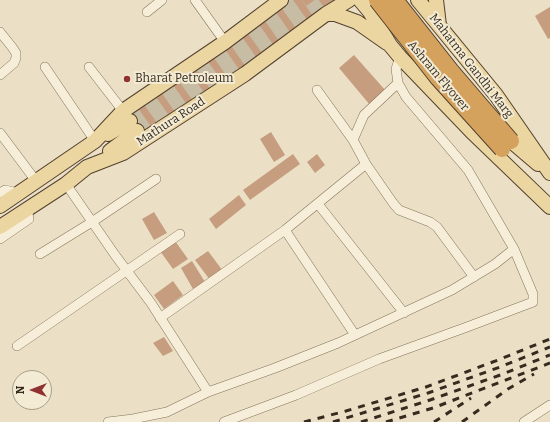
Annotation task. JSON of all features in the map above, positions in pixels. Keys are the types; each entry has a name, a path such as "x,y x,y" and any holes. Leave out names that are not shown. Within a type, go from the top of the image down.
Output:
{"highway":[{"name":"Ashram Flyover","path":"377,0 438,78 507,145"},
{"name":"Ashram Flyover","path":"395,0 507,145"}],"main road":[{"path":"87,168 130,121 225,42 281,0"},
{"name":"Mathura Road","path":"0,227 66,184 87,168 123,153 245,74 326,14 349,0"},
{"path":"360,0 370,12 390,45 400,57 472,132 550,206"},
{"name":"Mahatma Gandhi Marg","path":"418,0 496,95 550,174"},
{"path":"390,45 439,25 436,0"},
{"path":"326,14 335,14 358,22 390,45"},
{"path":"6,198 36,182 95,141 130,121"},
{"path":"507,145 550,206"},
{"name":"Mahatma Gandhi Marg","path":"507,145 550,174"}],"street":[{"path":"147,12 162,0"},
{"path":"195,0 225,42"},
{"path":"0,32 16,53 16,58 14,63 0,75"},
{"path":"224,422 296,395 379,359 533,302 533,294 514,249 468,170 406,97 398,83 396,69 400,57"},
{"path":"45,67 95,141"},
{"path":"89,67 130,121"},
{"path":"353,140 364,115 398,83"},
{"path":"316,90 353,140 366,164 393,203 399,210 424,219 437,228 474,277"},
{"path":"0,133 36,182"},
{"path":"160,318 285,230 366,164"},
{"path":"40,254 92,222 156,179"},
{"path":"66,184 160,318 208,392"},
{"path":"318,204 404,313"},
{"path":"0,239 29,219 22,213"},
{"path":"285,230 355,335"},
{"path":"17,346 180,234"},
{"path":"108,422 133,419 167,412 208,392 275,368 355,335 452,290 474,277 514,249"},
{"path":"524,422 550,404"}],"building":[{"path":"293,0 335,0 241,70 140,136 126,116 230,46"},
{"path":"550,7 550,38 548,39 535,16"},
{"path":"354,55 386,91 370,105 339,68"},
{"path":"271,132 285,155 274,162 260,139"},
{"path":"293,154 300,164 250,200 243,190"},
{"path":"317,154 325,165 315,173 307,162"},
{"path":"239,195 246,205 216,229 209,219"},
{"path":"154,212 167,233 154,240 142,219"},
{"path":"175,241 188,259 173,269 160,251"},
{"path":"208,251 223,271 210,280 195,260"},
{"path":"192,261 205,282 193,289 181,268"},
{"path":"173,281 183,295 164,309 154,295"},
{"path":"164,337 173,351 163,356 153,343"}],"tunnel":[{"path":"130,121 302,0"},
{"path":"137,131 327,0"}],"railway":[{"path":"304,422 426,387 550,339"},
{"path":"333,422 428,393 550,347"},
{"path":"361,422 430,400 503,374 550,355"},
{"path":"386,422 433,408 550,363"},
{"path":"462,422 508,389 534,374"},
{"path":"434,422 471,398"}],"place":[{"name":"Bharat Petroleum","path":"127,79"}]}
